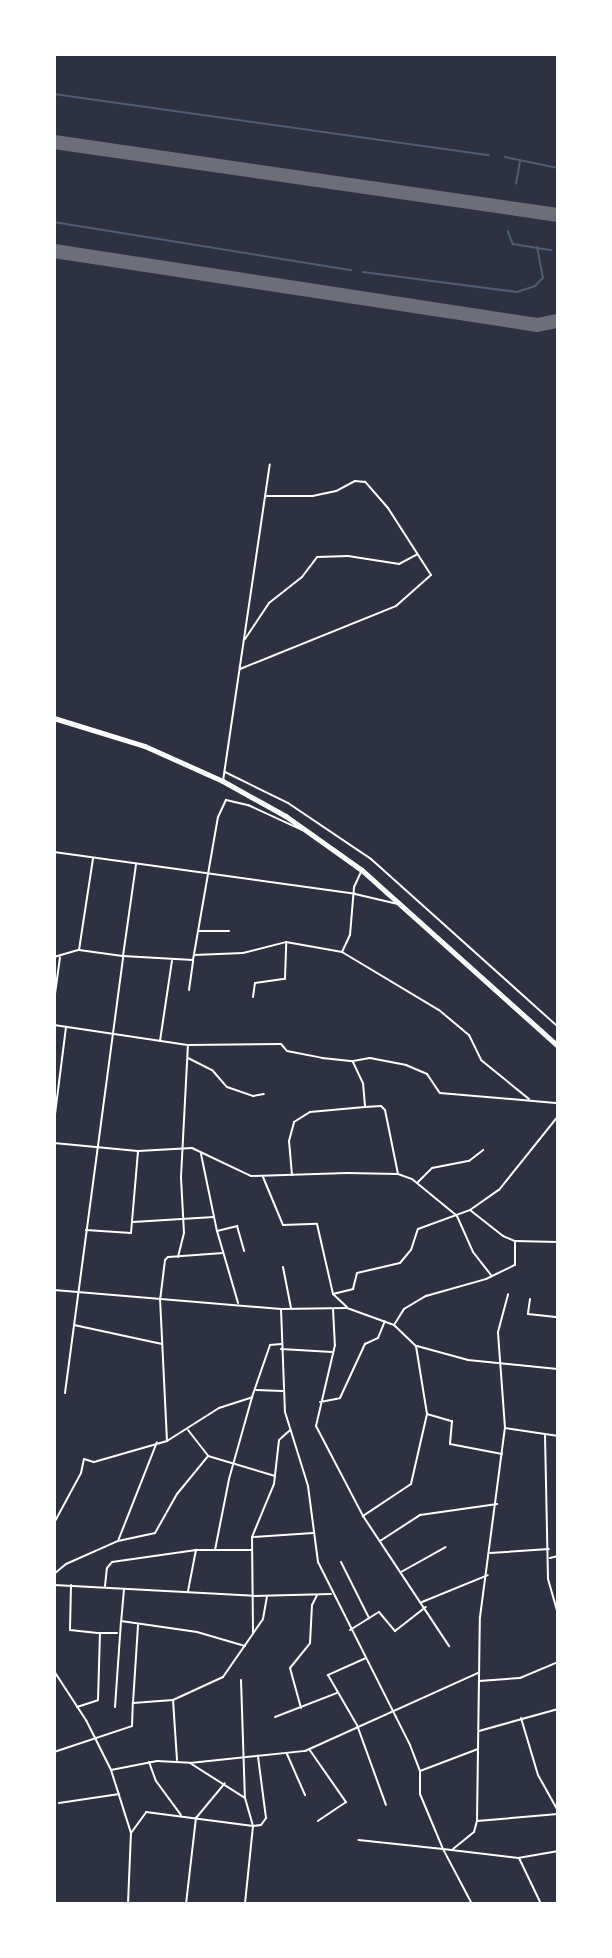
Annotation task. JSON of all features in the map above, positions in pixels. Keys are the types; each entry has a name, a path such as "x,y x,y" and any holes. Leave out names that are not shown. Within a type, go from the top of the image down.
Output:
{"highway":[{"path":"54,718 136,742 223,781 315,836 362,870 403,905 558,1046"}],"street":[{"path":"223,781 270,464"},
{"path":"240,669 408,599 431,575 388,508 360,480 313,496 266,496"},
{"path":"243,642 269,603 302,577 317,557 348,556 399,564 418,554"},
{"path":"225,772 288,803 371,859 558,1027"},
{"path":"189,990 207,875 220,809 226,800 248,805 315,836"},
{"path":"54,852 355,894 403,905"},
{"path":"79,950 93,858"},
{"path":"65,1393 136,865"},
{"path":"342,952 352,928 355,894 362,870"},
{"path":"199,931 229,931"},
{"path":"194,955 243,953 286,942 342,952 439,1010 469,1035 481,1060 530,1100"},
{"path":"254,997 255,983 285,979 286,942"},
{"path":"54,957 79,950 172,961 193,960"},
{"path":"54,1000 60,957"},
{"path":"160,1041 172,961"},
{"path":"54,1024 188,1045 276,1043 289,1052 353,1061 381,1059 420,1070 440,1093 556,1103"},
{"path":"54,1122 66,1027"},
{"path":"178,1258 183,1243 182,1147 188,1045"},
{"path":"188,1058 213,1071 227,1087 253,1096 264,1094"},
{"path":"353,1061 362,1080 365,1107"},
{"path":"333,1294 353,1288 357,1273 400,1263 411,1250 418,1229 470,1210 506,1183 548,1123 558,1117 556,1103 558,1081"},
{"path":"291,1175 289,1141 294,1122 310,1112 381,1106 385,1110 398,1174"},
{"path":"54,1143 97,1149 138,1151 182,1147 201,1153 246,1174 263,1177 398,1174 418,1182 457,1216 473,1252 491,1275"},
{"path":"418,1182 432,1168 469,1161 483,1150"},
{"path":"86,1230 128,1235 133,1222 138,1151"},
{"path":"201,1153 217,1231 238,1303"},
{"path":"263,1177 283,1225 318,1224 333,1294 347,1308"},
{"path":"470,1210 503,1236 515,1240 558,1242"},
{"path":"133,1222 214,1216"},
{"path":"217,1231 237,1226 244,1251"},
{"path":"394,1324 404,1309 426,1296 486,1279 516,1263 515,1240"},
{"path":"167,1441 161,1391 163,1344 160,1298 166,1258 223,1253"},
{"path":"283,1267 291,1309"},
{"path":"54,1290 238,1303 281,1309 347,1308 394,1324 416,1346 503,1365 524,1363 558,1369"},
{"path":"453,1849 474,1832 477,1821 480,1617 488,1575 503,1455 505,1428 503,1365 498,1332 508,1294"},
{"path":"530,1299 528,1314 558,1317"},
{"path":"281,1309 284,1391 290,1430 308,1486 312,1533 318,1562 331,1594 393,1711 420,1771 420,1794 443,1849 472,1904"},
{"path":"333,1309 333,1352 316,1426 363,1516 426,1607 449,1646"},
{"path":"320,1402 340,1398 367,1341 378,1338 385,1321"},
{"path":"74,1325 163,1344"},
{"path":"215,1550 233,1465 252,1397 271,1343 281,1344"},
{"path":"363,1516 411,1484 427,1414 416,1346"},
{"path":"281,1349 333,1352"},
{"path":"256,1390 284,1391"},
{"path":"54,1522 81,1473 84,1458 94,1462 167,1441 188,1430 219,1408 252,1397"},
{"path":"427,1414 452,1421 450,1444 503,1455"},
{"path":"505,1428 558,1436"},
{"path":"188,1430 208,1456 275,1476"},
{"path":"253,1632 252,1537 275,1476 279,1440 290,1430"},
{"path":"545,1435 550,1558 548,1585 558,1614"},
{"path":"118,1541 158,1442"},
{"path":"54,1574 66,1564 118,1541 155,1533 177,1494 208,1456"},
{"path":"380,1541 420,1515 497,1504"},
{"path":"252,1537 312,1533"},
{"path":"401,1572 446,1547"},
{"path":"490,1553 549,1549"},
{"path":"188,1592 196,1550"},
{"path":"105,1586 109,1563 196,1550 251,1550"},
{"path":"550,1558 558,1556"},
{"path":"341,1562 369,1618"},
{"path":"422,1602 488,1575"},
{"path":"54,1585 267,1596 331,1594"},
{"path":"71,1585 70,1630 117,1633"},
{"path":"115,1707 117,1633 121,1621 124,1588"},
{"path":"301,1708 290,1668 310,1642 312,1605 317,1594"},
{"path":"133,1703 173,1700 221,1679 264,1615 267,1596"},
{"path":"350,1630 380,1612 395,1631 426,1607"},
{"path":"121,1621 197,1632 245,1646"},
{"path":"54,1752 133,1725 138,1624"},
{"path":"77,1707 98,1701 100,1633"},
{"path":"366,1658 328,1674 357,1725 386,1805"},
{"path":"479,1682 520,1678 558,1662"},
{"path":"54,1671 96,1738 119,1794 131,1833 128,1904"},
{"path":"190,1763 243,1756 287,1754 309,1749 357,1725 478,1672"},
{"path":"241,1680 245,1798 253,1826 245,1904"},
{"path":"275,1717 337,1693"},
{"path":"173,1700 177,1760"},
{"path":"479,1731 558,1709"},
{"path":"477,1821 558,1812 538,1775 521,1718"},
{"path":"309,1749 345,1802 318,1821"},
{"path":"420,1771 478,1749"},
{"path":"287,1754 305,1795"},
{"path":"131,1833 143,1813 181,1815 253,1826 261,1825 266,1818 258,1756"},
{"path":"111,1770 149,1762 177,1760 190,1763 225,1783 245,1798"},
{"path":"149,1762 156,1781 181,1815"},
{"path":"186,1904 196,1818 225,1783"},
{"path":"58,1803 119,1794"},
{"path":"358,1840 518,1857 558,1851"},
{"path":"518,1857 541,1904"}],"waterway":[{"path":"54,94 489,155"},
{"path":"505,157 558,168"},
{"path":"516,184 520,161"},
{"path":"54,222 351,270"},
{"path":"508,231 513,244 552,250"},
{"path":"363,272 517,292 535,286 543,278 537,248"}],"taxiway":[{"path":"54,142 558,215"},
{"path":"54,251 537,325 558,321"}]}
